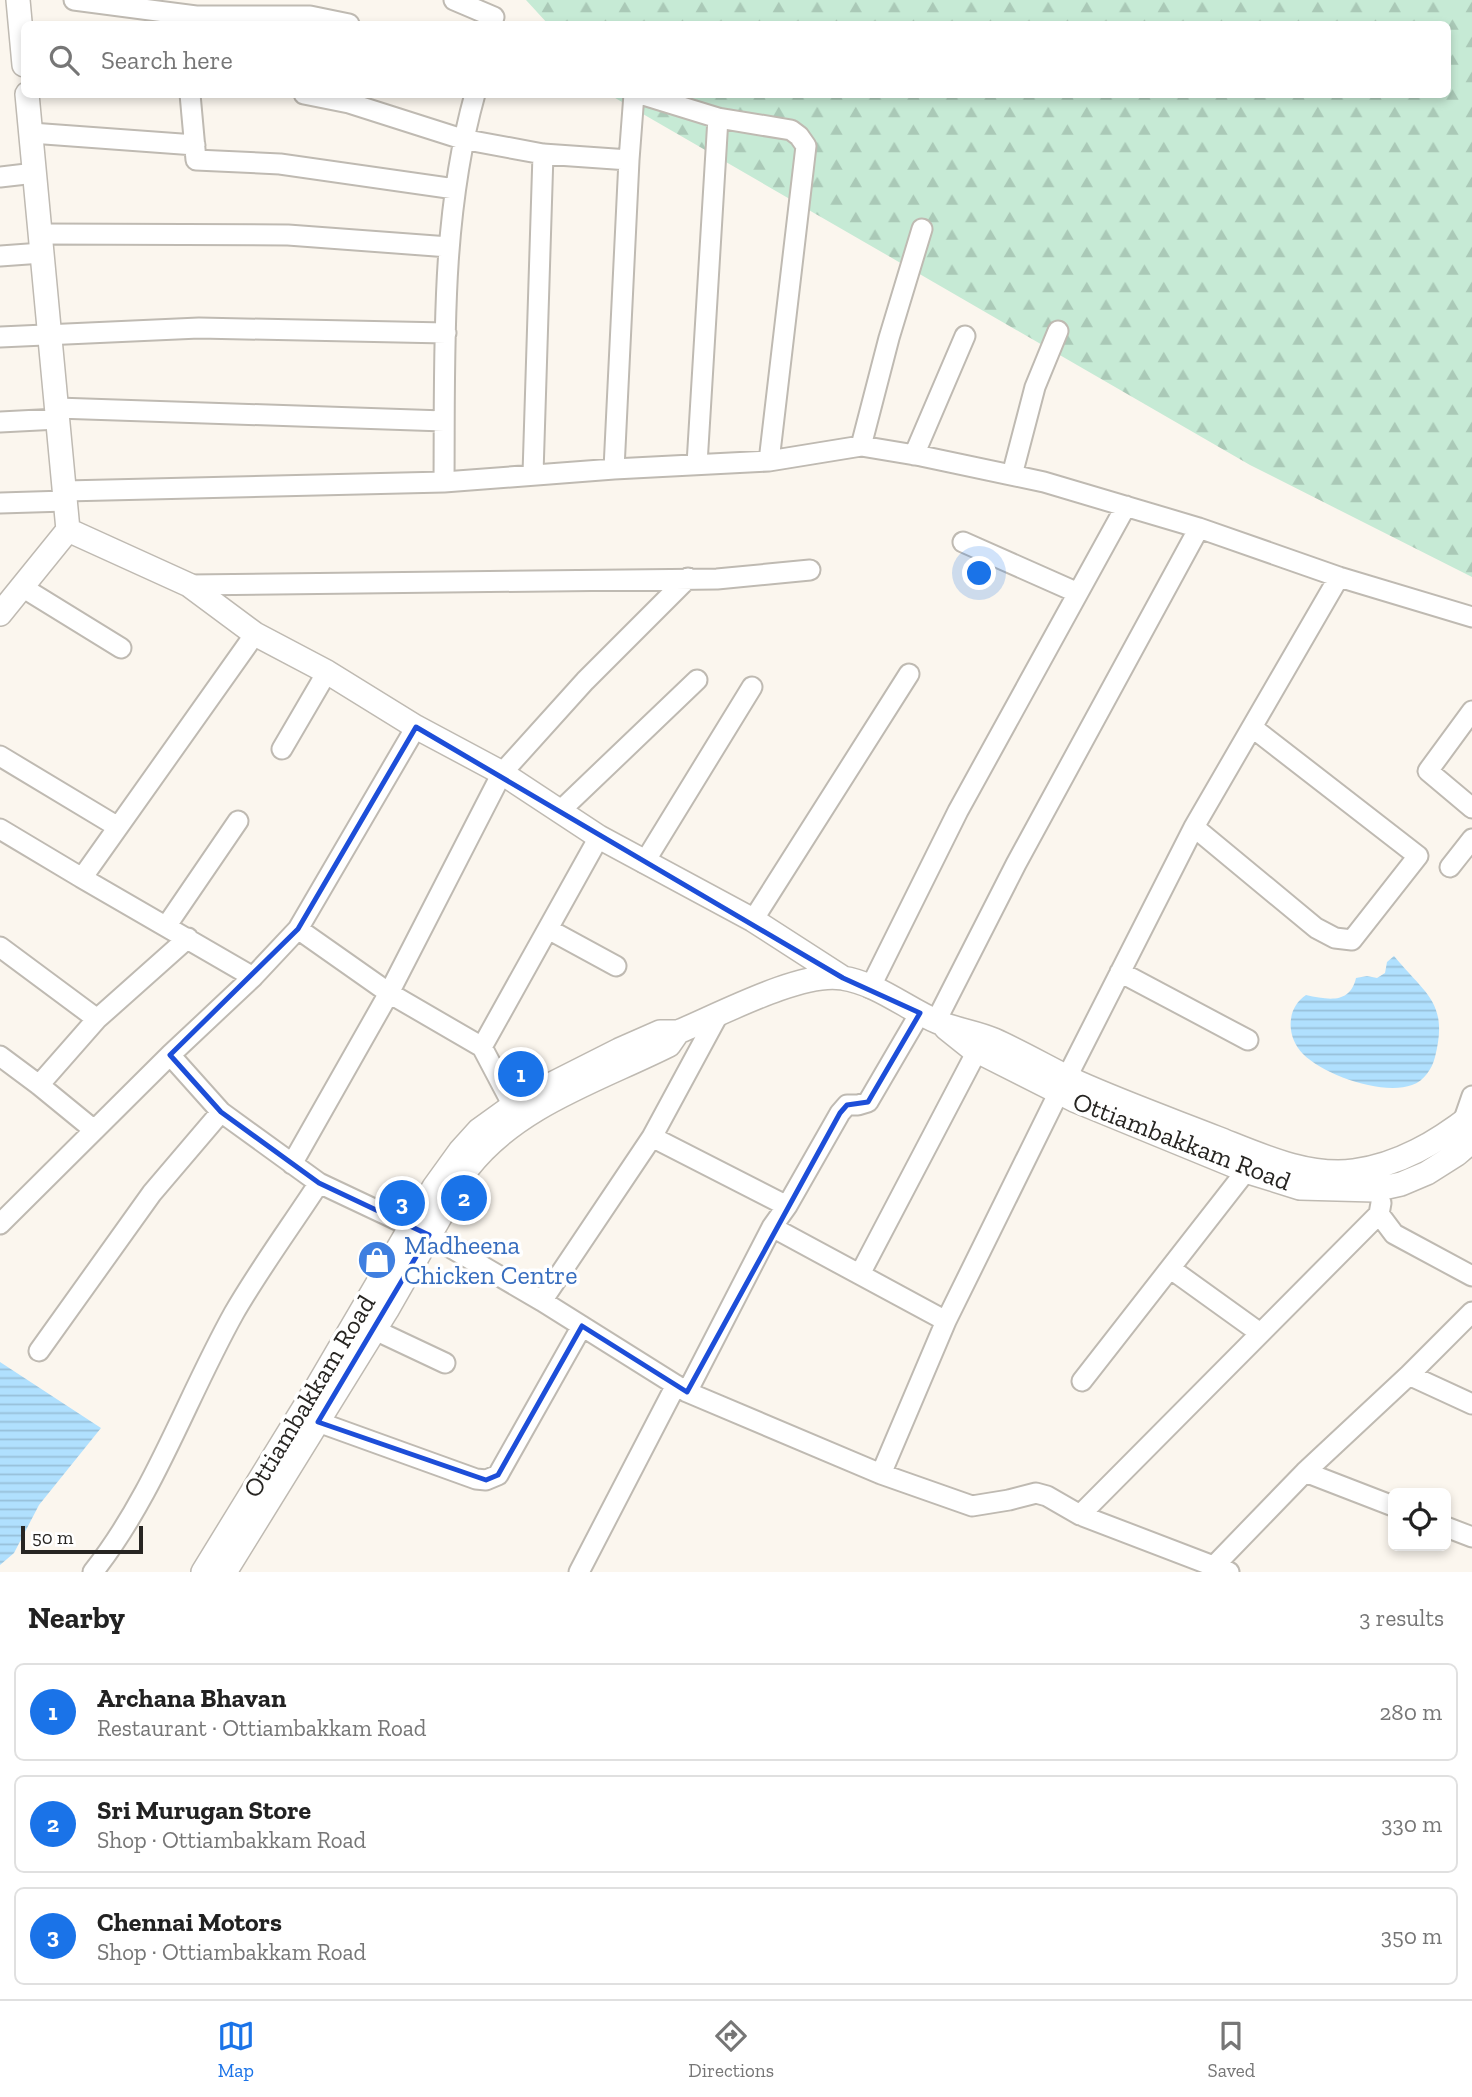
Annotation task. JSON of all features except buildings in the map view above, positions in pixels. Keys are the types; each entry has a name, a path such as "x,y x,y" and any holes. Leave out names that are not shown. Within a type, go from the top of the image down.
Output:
{"street":[{"path":"18,0 21,32"},
{"path":"74,0 198,13 310,16 334,21"},
{"path":"454,0 494,14"},
{"path":"0,614 68,530 27,98"},
{"path":"190,98 196,160 281,164 455,189"},
{"path":"324,98 349,103 462,139 543,154 629,160"},
{"path":"444,481 449,247 462,139 474,98"},
{"path":"614,469 634,98"},
{"path":"653,98 718,118 791,130 800,136 806,146 769,461"},
{"path":"697,464 718,118"},
{"path":"31,133 195,145"},
{"path":"533,474 543,154"},
{"path":"0,177 35,173"},
{"path":"861,446 889,338 922,229"},
{"path":"0,256 41,244 288,235 449,247"},
{"path":"0,337 199,328 446,333"},
{"path":"1012,475 1035,387 1058,331"},
{"path":"914,455 965,336"},
{"path":"0,422 57,414 444,421"},
{"path":"0,503 65,496 444,481 769,461 861,446 1044,482 1199,528 1339,577 1472,617"},
{"path":"870,988 958,811 1126,506"},
{"path":"579,1572 772,1227 788,1206 840,1113 847,1105 868,1102 932,1019 1199,528"},
{"path":"68,530 189,585 255,634 327,672 416,727 502,773 599,837 753,920 843,978"},
{"path":"963,542 1078,593"},
{"path":"189,585 717,579 810,570"},
{"path":"881,1474 946,1321 1194,827 1339,577"},
{"path":"292,1164 389,993 502,773 586,681 688,578"},
{"path":"22,587 121,648"},
{"path":"82,878 255,634"},
{"path":"282,749 327,672"},
{"path":"753,920 909,674"},
{"path":"560,811 697,680"},
{"path":"644,863 752,687"},
{"path":"1472,711 1428,771 1472,808"},
{"path":"0,1223 253,977 298,929 416,727"},
{"path":"1194,827 1316,928 1335,938 1352,940 1418,856 1253,729"},
{"path":"0,756 118,827"},
{"path":"167,925 238,821"},
{"path":"0,829 253,977"},
{"path":"482,1047 599,837"},
{"path":"1450,867 1472,839"},
{"path":"298,929 389,993 482,1047 516,1112"},
{"path":"548,929 616,966"},
{"path":"39,1085 97,1019 188,938"},
{"path":"0,947 97,1019"},
{"path":"1120,972 1248,1040"},
{"name":"Ottiambakkam Road","path":"203,1572 324,1374 420,1231 482,1150 504,1130 516,1112 533,1111 669,1045 678,1032 793,984 821,977 843,978 870,988 932,1019 994,1040 1063,1085 1118,1100 1300,1168 1325,1172 1353,1171 1385,1164 1413,1154 1469,1126"},
{"path":"542,1301 652,1137 718,1015"},
{"name":"Ottiambakkam Road","path":"932,1019 977,1051 1063,1085 1246,1171 1300,1188 1343,1191 1401,1184 1457,1154 1469,1126"},
{"path":"860,1274 977,1051"},
{"path":"170,1055 221,1112 319,1183 420,1231 542,1301 681,1388 881,1474 972,1506 1036,1493 1080,1515 1221,1569 1305,1472 1472,1312"},
{"path":"0,1056 94,1130"},
{"path":"1469,1126 1472,1096"},
{"path":"39,1351 152,1193 221,1112"},
{"path":"652,1137 788,1206"},
{"path":"1080,1515 1379,1214 1385,1164"},
{"path":"1082,1381 1246,1171"},
{"path":"93,1572 113,1547 134,1511 235,1312 319,1183"},
{"path":"1379,1214 1394,1234 1472,1276"},
{"path":"772,1227 946,1321"},
{"name":"Ottiambakkam Road","path":"225,1572 374,1330 420,1231"},
{"path":"1171,1269 1260,1333"},
{"path":"318,1422 476,1479 486,1480 498,1475 582,1326"},
{"path":"374,1330 445,1363"},
{"path":"1409,1375 1472,1404"},
{"path":"1305,1472 1388,1504"},
{"path":"1451,1529 1472,1537"}],"highlighted area":[{"path":"416,727 843,978 920,1013 868,1102 847,1105 840,1113 687,1392 582,1326 498,1475 486,1480 318,1422 429,1235 319,1183 221,1112 170,1055 298,929"}],"green space":[{"path":"526,0 1472,0 1472,577 1250,465 615,98 1451,98 1451,21 545,21"}],"water":[{"path":"1394,956 1431,1000 1439,1023 1434,1061 1424,1078 1400,1088 1370,1086 1339,1076 1303,1054 1291,1031 1292,1015 1299,1001 1306,995 1330,999 1344,996 1356,978 1377,978 1385,973 1387,962"},
{"path":"0,1362 101,1428 39,1505 14,1553 0,1565"}],"place":[{"name":"Archana Bhavan","path":"521,1074"},
{"name":"Sri Murugan Store","path":"464,1198"},
{"name":"Chennai Motors","path":"402,1203"},
{"name":"Madheena Chicken Centre","path":"377,1260"}]}
